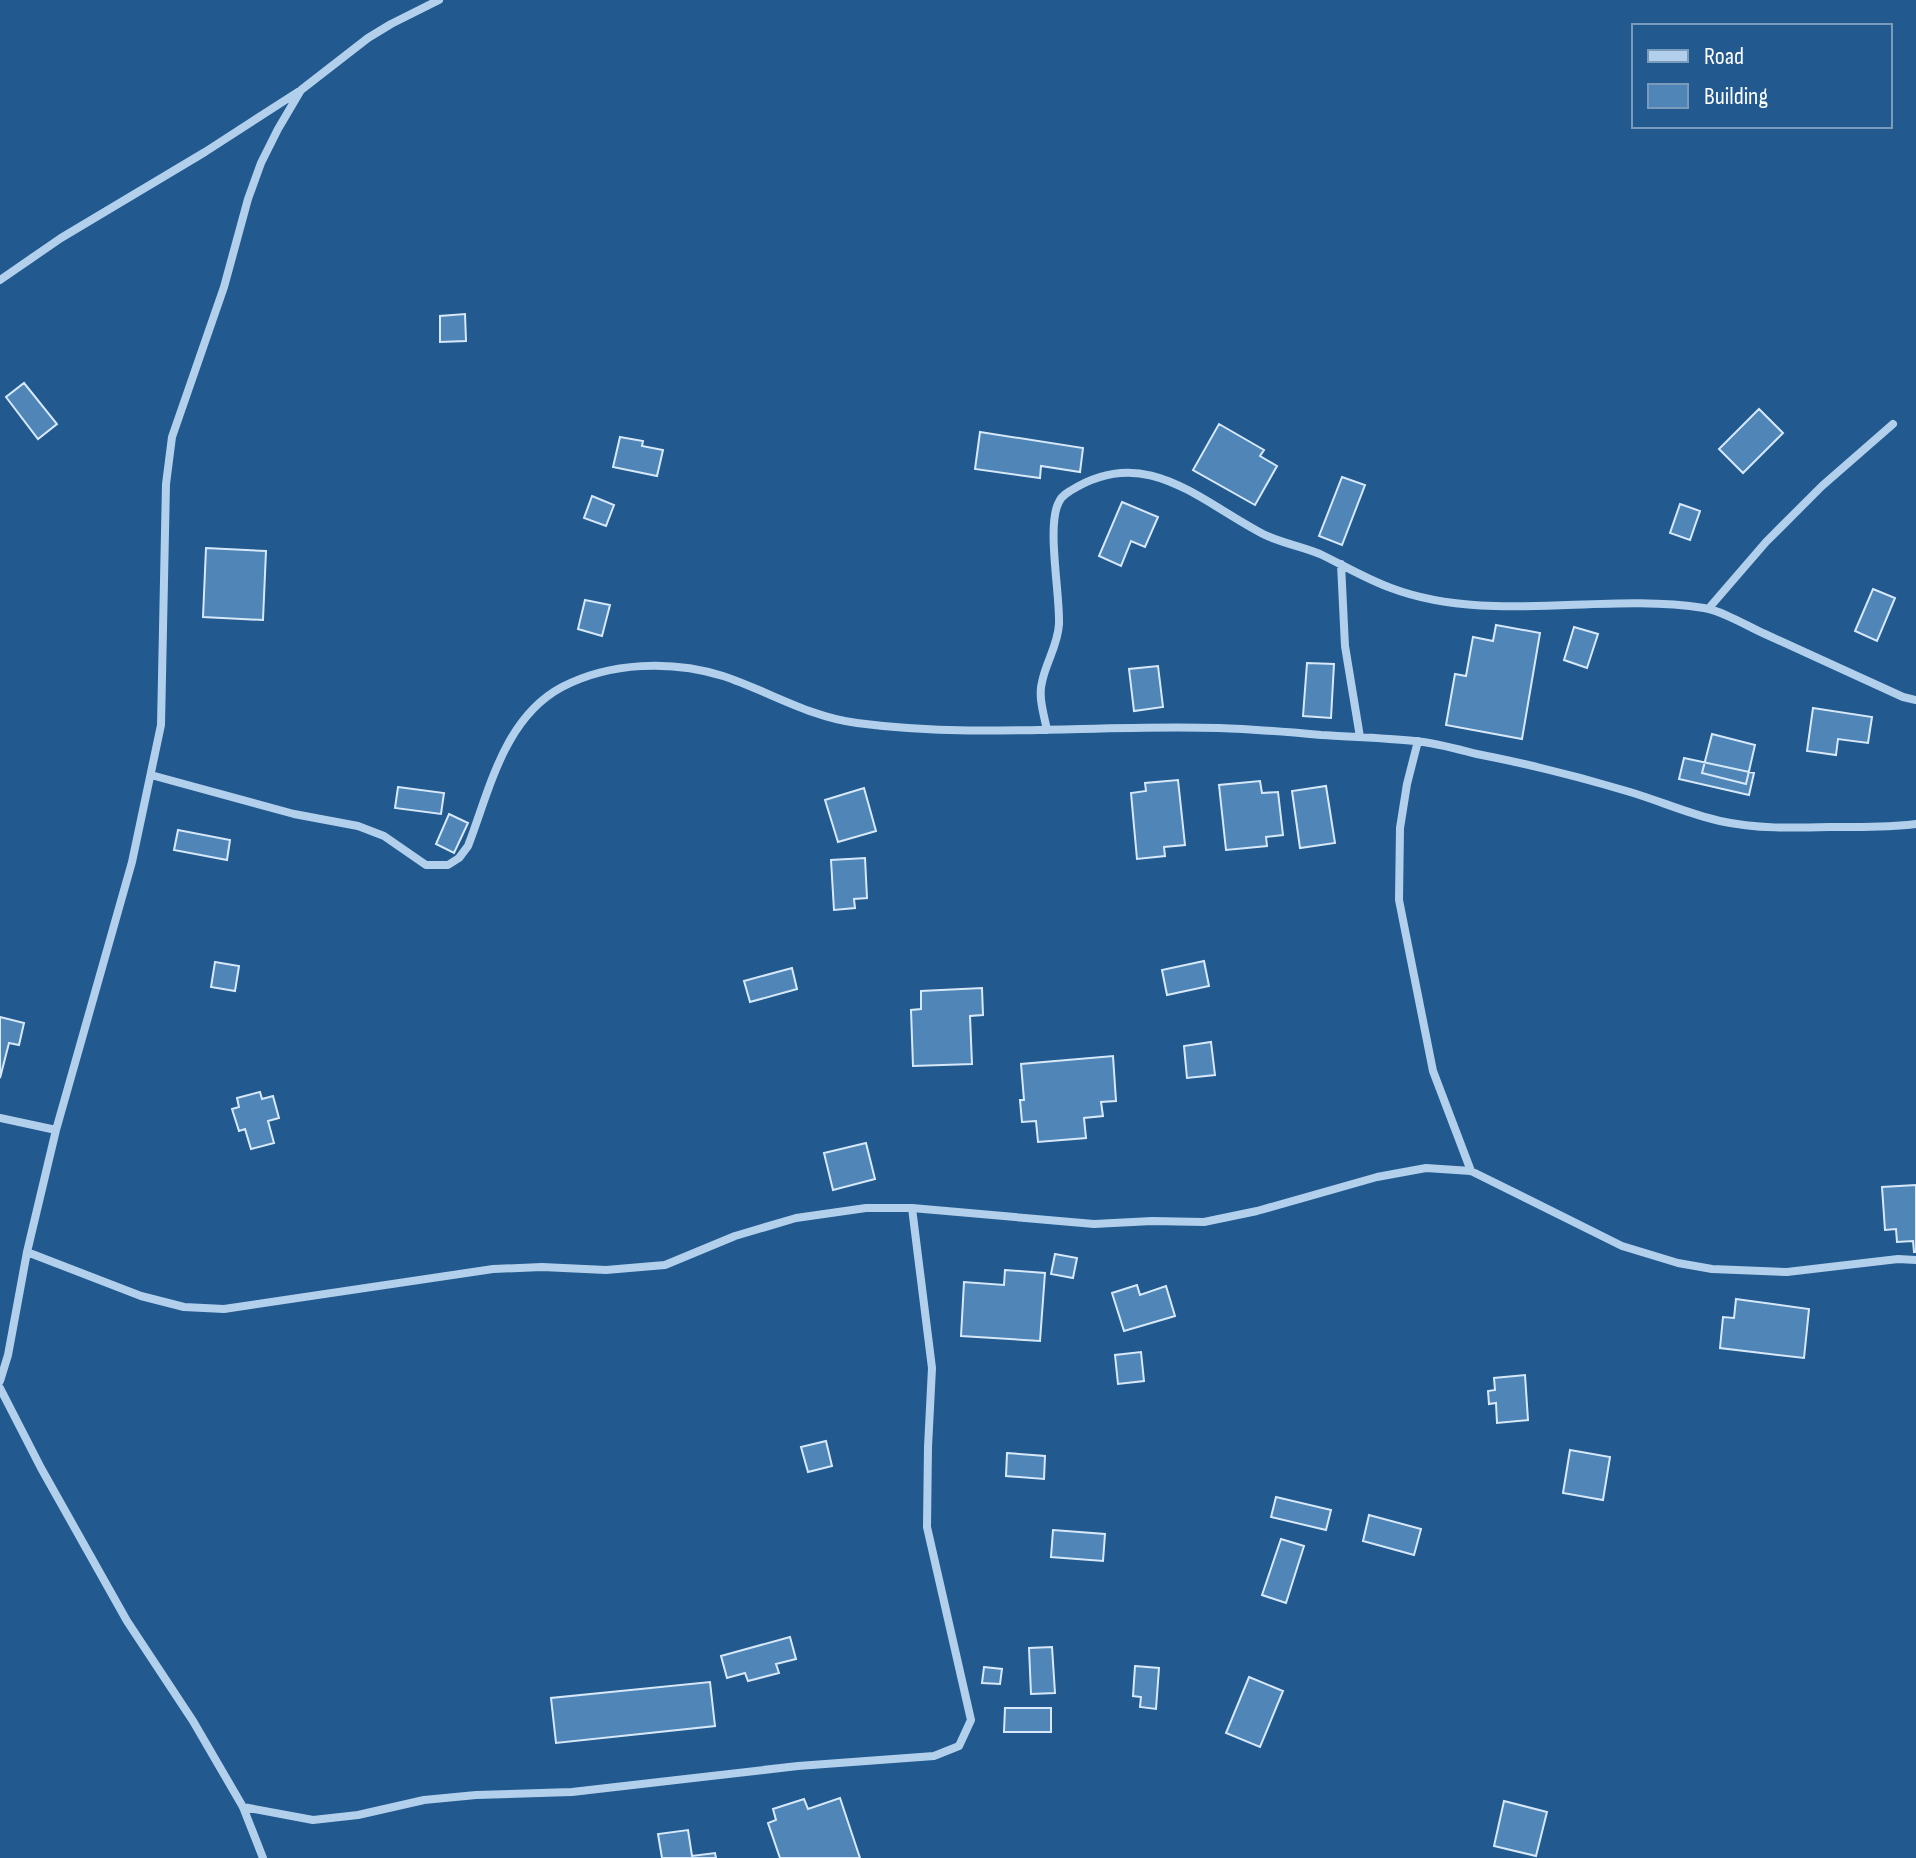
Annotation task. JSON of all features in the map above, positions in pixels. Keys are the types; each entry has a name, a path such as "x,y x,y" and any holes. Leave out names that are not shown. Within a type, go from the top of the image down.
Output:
{"street":[{"path":"0,280 61,238 301,90 368,38 439,0"},
{"path":"0,1381 56,1130 132,862 161,725 166,484 172,437 224,287 261,163 301,90"},
{"path":"1709,608 1766,542 1822,486 1893,424"},
{"path":"1047,730 1041,683 1059,625 1054,531 1056,511 1060,500 1074,488 1108,473 1126,472 1156,476 1208,500 1273,539 1316,553 1391,588 1458,603 1645,602 1709,608 1903,697 1916,700"},
{"path":"1341,564 1345,646 1360,737"},
{"path":"151,775 294,814 358,826 384,836 426,865 448,865 459,858 468,846 501,756 512,735 541,702 562,687 594,674 624,667 662,667 697,669 725,677 810,711 852,723 907,728 1047,730 1218,728 1418,741 1562,774 1633,793 1700,816 1738,824 1884,828 1916,824"},
{"path":"1418,741 1400,828 1399,900 1433,1071 1471,1171"},
{"path":"0,1118 56,1130"},
{"path":"27,1252 141,1296 184,1307 224,1309 493,1269 542,1267 606,1270 665,1265 735,1236 796,1218 866,1208 912,1208 1094,1224 1204,1222 1257,1211 1377,1177 1426,1168 1471,1171 1622,1246 1678,1263 1712,1269 1787,1272 1898,1259 1916,1260"},
{"path":"243,1807 313,1820 358,1815 424,1800 572,1792 798,1766 934,1756 959,1746 971,1720 927,1527 932,1368 912,1208"},
{"path":"0,1388 120,1609 193,1721 243,1807 263,1858"}],"building":[{"path":"465,314 466,341 440,342 440,316"},
{"path":"24,383 57,424 38,439 6,397"},
{"path":"1759,409 1783,433 1743,473 1719,449"},
{"path":"1219,424 1264,450 1260,456 1277,466 1255,505 1193,470"},
{"path":"980,432 1083,448 1080,472 1041,466 1040,478 975,469"},
{"path":"620,437 643,441 642,446 663,450 657,476 613,467"},
{"path":"1342,477 1365,485 1342,545 1319,536"},
{"path":"592,496 614,505 606,526 584,518"},
{"path":"1122,502 1158,517 1145,547 1131,541 1121,566 1099,556"},
{"path":"1680,504 1700,511 1690,540 1670,533"},
{"path":"206,548 266,551 263,620 203,617"},
{"path":"1873,589 1895,598 1877,641 1855,631"},
{"path":"585,600 610,605 602,636 578,629"},
{"path":"1496,625 1540,633 1522,739 1446,725 1455,674 1466,676 1473,637 1493,641"},
{"path":"1574,627 1598,634 1587,668 1564,660"},
{"path":"1307,663 1334,664 1331,718 1303,716"},
{"path":"1158,666 1163,707 1134,711 1129,669"},
{"path":"1813,708 1872,717 1868,743 1838,739 1836,755 1807,751"},
{"path":"1712,734 1755,745 1746,784 1702,773"},
{"path":"1684,758 1754,773 1749,795 1679,779"},
{"path":"1178,780 1185,845 1164,847 1165,856 1137,859 1131,793 1146,791 1145,783"},
{"path":"1260,781 1262,793 1278,792 1283,835 1266,837 1267,846 1226,850 1219,785"},
{"path":"1326,786 1335,843 1300,848 1292,791"},
{"path":"398,787 444,793 441,814 395,808"},
{"path":"864,788 876,831 838,842 825,800"},
{"path":"449,814 468,823 454,853 436,844"},
{"path":"178,830 230,840 227,860 174,850"},
{"path":"865,858 867,898 854,899 855,908 834,910 831,860"},
{"path":"1204,961 1209,986 1167,995 1162,970"},
{"path":"215,962 239,966 235,991 211,987"},
{"path":"792,968 797,989 750,1002 744,981"},
{"path":"982,988 983,1015 970,1016 972,1064 913,1066 911,1010 921,1009 921,991"},
{"path":"0,1017 24,1023 19,1045 9,1043 0,1078"},
{"path":"1211,1042 1215,1075 1187,1078 1184,1046"},
{"path":"1113,1056 1116,1101 1101,1102 1103,1116 1084,1118 1086,1138 1038,1142 1036,1121 1022,1122 1021,1064"},
{"path":"260,1092 262,1099 273,1096 279,1118 268,1121 274,1143 251,1149 245,1129 239,1131 232,1109 239,1107 237,1098"},
{"path":"866,1143 875,1179 833,1190 824,1153"},
{"path":"1916,1185 1914,1252 1913,1241 1897,1242 1896,1229 1885,1230 1882,1187"},
{"path":"1055,1254 1077,1258 1073,1278 1051,1274"},
{"path":"1005,1270 1045,1273 1040,1341 961,1336 964,1282 1004,1285"},
{"path":"1137,1285 1140,1295 1166,1286 1175,1316 1124,1331 1112,1293"},
{"path":"1736,1299 1809,1309 1804,1358 1720,1348 1723,1317 1734,1318"},
{"path":"1141,1352 1144,1381 1118,1384 1115,1355"},
{"path":"1525,1375 1528,1420 1497,1423 1496,1403 1489,1404 1488,1391 1495,1390 1494,1378"},
{"path":"826,1441 832,1466 808,1472 801,1447"},
{"path":"1570,1450 1610,1457 1603,1500 1563,1493"},
{"path":"1007,1453 1045,1456 1044,1479 1006,1476"},
{"path":"1276,1497 1331,1510 1326,1530 1271,1517"},
{"path":"1369,1515 1421,1529 1414,1555 1363,1541"},
{"path":"1053,1530 1105,1534 1103,1561 1051,1557"},
{"path":"1281,1539 1304,1546 1286,1603 1262,1595"},
{"path":"790,1637 796,1659 776,1664 779,1673 748,1681 745,1673 727,1678 721,1656"},
{"path":"1052,1647 1055,1693 1031,1694 1029,1648"},
{"path":"1135,1666 1159,1668 1156,1709 1140,1707 1141,1697 1133,1696"},
{"path":"984,1667 1002,1669 1000,1684 982,1683"},
{"path":"1249,1677 1283,1691 1260,1747 1226,1733"},
{"path":"710,1682 715,1726 556,1743 551,1698"},
{"path":"1005,1708 1051,1708 1051,1732 1004,1732"},
{"path":"840,1798 860,1858 780,1858 768,1823 776,1820 773,1809 804,1799 808,1809"},
{"path":"1504,1801 1547,1812 1536,1856 1494,1846"},
{"path":"688,1830 692,1856 715,1853 716,1858 662,1858 658,1834"}]}
